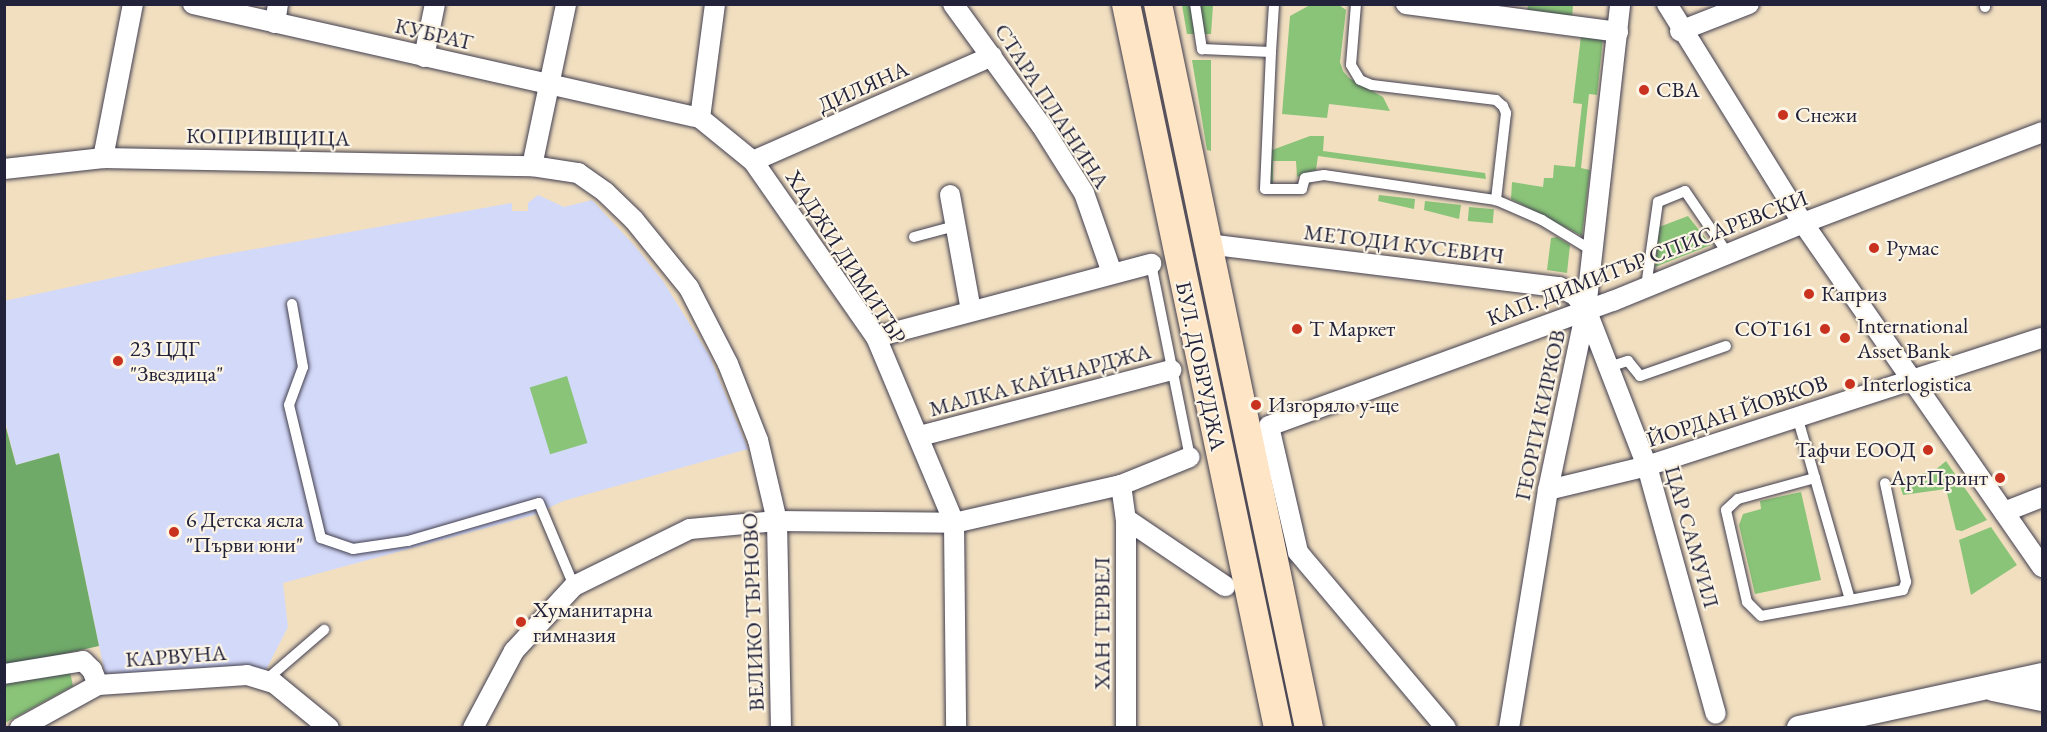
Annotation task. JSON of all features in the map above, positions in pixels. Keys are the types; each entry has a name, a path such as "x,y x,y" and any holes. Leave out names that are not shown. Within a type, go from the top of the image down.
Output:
{"main road":[{"name":"БУЛ. ДОБРУДЖА","path":"1126,4 1278,728"},
{"name":"БУЛ. ДОБРУДЖА","path":"1158,4 1309,724"}],"street":[{"path":"104,158 133,4"},
{"name":"КУБРАТ","path":"193,4 277,14 424,57 594,95"},
{"path":"424,57 435,4"},
{"path":"532,166 551,85 566,4"},
{"path":"700,118 715,4"},
{"name":"СТАРА ПЛАНИНА","path":"953,4 992,56 1084,193 1112,273"},
{"path":"1406,4 1618,32"},
{"name":"ГЕОРГИ КИРКОВ","path":"1509,728 1548,490 1586,309 1620,4"},
{"path":"1667,4 1680,31 1803,223 1909,379 2043,567"},
{"path":"1680,31 1749,4"},
{"name":"ДИЛЯНА","path":"753,161 992,56"},
{"name":"ХАДЖИ ДИМИТЪР","path":"594,95 700,118 753,161 876,337 920,436 954,523 956,728"},
{"name":"КАП. ДИМИТЪР СПИСАРЕВСКИ","path":"1446,728 1298,552 1269,426 1646,287 1803,223 2043,132"},
{"name":"КОПРИВЩИЦА","path":"4,170 104,158 532,166"},
{"name":"ВЕЛИКО ТЪРНОВО","path":"532,166 578,173 605,192 634,220 689,288 728,364 758,440 777,521 781,728"},
{"path":"950,195 971,311"},
{"name":"МЕТОДИ КУСЕВИЧ","path":"1207,244 1559,287 1575,295 1586,309"},
{"path":"876,337 1151,264"},
{"name":"ЦАР САМУИЛ","path":"1586,309 1647,466 1716,714"},
{"name":"ЙОРДАН ЙОВКОВ","path":"1548,490 1647,466 1909,379 2043,338"},
{"name":"МАЛКА КАЙНАРДЖА","path":"920,436 1172,370"},
{"path":"473,728 514,651 574,585 690,529 777,521 954,523 1121,485 1190,457"},
{"name":"ХАН ТЕРВЕЛ","path":"1121,485 1126,519 1126,728"},
{"path":"2004,512 2043,497"},
{"path":"1126,519 1226,586"},
{"path":"4,674 83,661 92,670 98,685"},
{"name":"КАРВУНА","path":"20,728 98,685 231,675 266,680 297,699 329,728"},
{"path":"1799,728 1979,687 2043,675"},
{"path":"1979,687 2043,699"}],"lane":[{"path":"1195,4 1202,49 1271,52"},
{"path":"1274,4 1265,189 1302,189 1305,178 1324,175 1496,200 1523,210 1593,251"},
{"path":"1356,4 1351,65 1360,80 1372,85 1496,100 1503,106 1506,113 1496,200"},
{"path":"1646,287 1658,202 1685,191 1728,254"},
{"path":"914,237 955,226"},
{"path":"1151,264 1190,457"},
{"path":"292,304 303,367 289,405 321,538 353,549 408,541 539,503 574,585"},
{"path":"1609,367 1628,361 1640,376 1726,346"},
{"path":"1797,416 1850,600"},
{"path":"1815,478 1729,504 1726,510 1747,602 1761,616 1903,590 1906,582 1885,483"},
{"path":"266,680 324,630"}],"shaded area":[{"path":"538,195 564,207 592,200 634,245 663,281 709,355 748,449 563,501 534,515 283,583 288,627 266,670 234,666 105,674 59,453 16,465 5,420 4,301 210,257 512,203 512,211 528,211 528,203"}],"green space":[{"path":"1182,5 1213,5 1211,34 1187,34"},
{"path":"1310,5 1339,5 1346,10 1340,62 1343,71 1349,78 1383,97 1390,111 1329,104 1327,118 1282,114 1290,16"},
{"path":"1528,5 1573,5 1572,19 1526,16"},
{"path":"1581,36 1603,38 1597,95 1589,94 1581,168 1590,170 1582,236 1511,199 1512,182 1543,187 1544,178 1553,178 1554,165 1575,167 1582,104 1573,103"},
{"path":"1192,60 1211,60 1211,151 1207,150"},
{"path":"1310,136 1324,136 1323,151 1485,173 1486,179 1318,156 1316,170 1297,177 1296,161 1273,161 1273,183 1270,183 1272,150"},
{"path":"1379,195 1415,199 1414,209 1378,201"},
{"path":"1425,201 1461,205 1459,219 1424,210"},
{"path":"1469,207 1494,209 1493,223 1468,221"},
{"path":"1688,216 1711,245 1655,267 1659,227"},
{"path":"1557,237 1570,245 1567,273 1547,270 1551,238"},
{"path":"567,376 587,443 550,454 530,387"},
{"path":"4,420 16,465 59,453 99,646 5,667"},
{"path":"1946,461 1987,520 1962,531 1956,530 1946,489 1903,495 1898,480 1934,471"},
{"path":"1801,492 1821,580 1755,594 1739,525 1743,514 1761,509 1760,501"},
{"path":"1991,527 2017,565 1971,595 1959,540"},
{"path":"69,667 73,686 5,723 5,680"}],"place":[{"name":"CBA","path":"1644,90"},
{"name":"Снежи","path":"1783,115"},
{"name":"Румас","path":"1874,248"},
{"name":"Каприз","path":"1809,294"},
{"name":"Т Маркет","path":"1297,329"},
{"name":"СОТ161","path":"1825,329"},
{"name":"International Asset Bank","path":"1845,338"},
{"name":"23 ЦДГ \"Звездица\"","path":"118,361"},
{"name":"Interlogistica","path":"1850,384"},
{"name":"Изгоряло у-ще","path":"1256,405"},
{"name":"Тафчи ЕООД","path":"1928,450"},
{"name":"АртПринт","path":"2000,478"},
{"name":"6 Детска ясла \"Първи юни\"","path":"174,532"},
{"name":"Хуманитарна гимназия","path":"521,622"}]}
